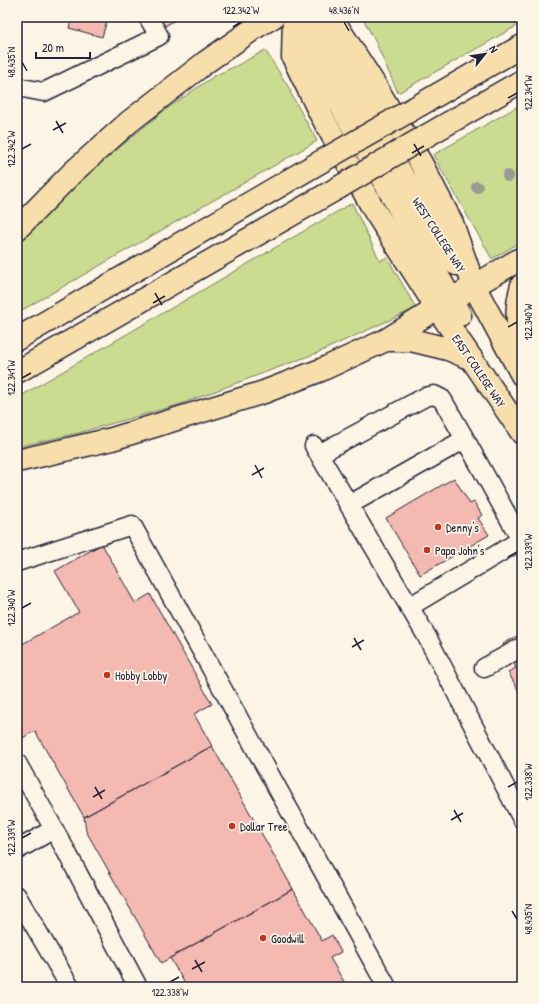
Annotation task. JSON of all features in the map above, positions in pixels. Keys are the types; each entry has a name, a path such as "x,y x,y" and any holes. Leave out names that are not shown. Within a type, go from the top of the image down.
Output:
{"main road":[{"path":"17,229 73,172 128,122 206,62 273,17"},
{"path":"294,17 293,57 322,115 374,210 444,304"},
{"name":"WEST COLLEGE WAY","path":"300,17 322,72 444,304"},
{"name":"WEST COLLEGE WAY","path":"304,17 337,62 434,230 442,240 458,268 474,286"},
{"name":"WEST COLLEGE WAY","path":"319,17 337,26 378,90 421,163 452,223 474,286"},
{"path":"17,339 522,46"},
{"path":"17,372 522,81"},
{"path":"17,461 112,439 264,392 321,370 386,340 522,258"},
{"path":"522,285 516,311 522,338"},
{"path":"474,286 522,374"},
{"name":"EAST COLLEGE WAY","path":"444,304 472,360 522,433"},
{"name":"EAST COLLEGE WAY","path":"444,304 522,425"},
{"path":"386,340 411,340 448,350 472,360"}],"street":[{"path":"17,87 44,92 159,36 148,17"},
{"path":"409,607 521,540 442,399 434,395 425,397 316,450 409,607 426,635 520,810"},
{"path":"349,505 465,439"},
{"path":"17,562 132,525 387,987"},
{"path":"484,668 522,647"},
{"path":"17,763 138,987"},
{"path":"17,850 54,830"},
{"path":"17,896 70,987"}],"green space":[{"path":"362,17 522,17 522,23 398,93 376,43"},
{"path":"265,50 291,91 290,92 317,141 17,313 17,243 98,165 161,113 214,76"},
{"path":"522,104 522,241 492,259 433,155"},
{"path":"352,203 380,261 387,257 416,308 317,353 178,405 78,433 17,447 17,398"}],"building":[{"path":"72,17 108,17 102,37 69,28"},
{"path":"153,17 180,17 160,29"},
{"name":"Denny's","path":"454,478 470,504 474,502 482,515 478,518 489,535 420,575 386,518"},
{"name":"Hobby Lobby","path":"102,544 135,603 150,594 212,704 194,714 212,746 84,817 35,731 17,741 17,647 79,612 55,571"},
{"path":"522,633 522,665 516,668 503,644"},
{"path":"522,665 522,697 508,672"},
{"path":"212,746 293,889 161,963 86,831 84,817"},
{"name":"Goodwill","path":"293,889 322,941 332,935 341,952 330,958 347,987 187,987 170,958"}],"place":[{"name":"Denny's","path":"438,527"},
{"name":"Papa John's","path":"427,550"},
{"name":"Hobby Lobby","path":"107,675"},
{"name":"Dollar Tree","path":"232,826"},
{"name":"Goodwill","path":"263,938"}]}
